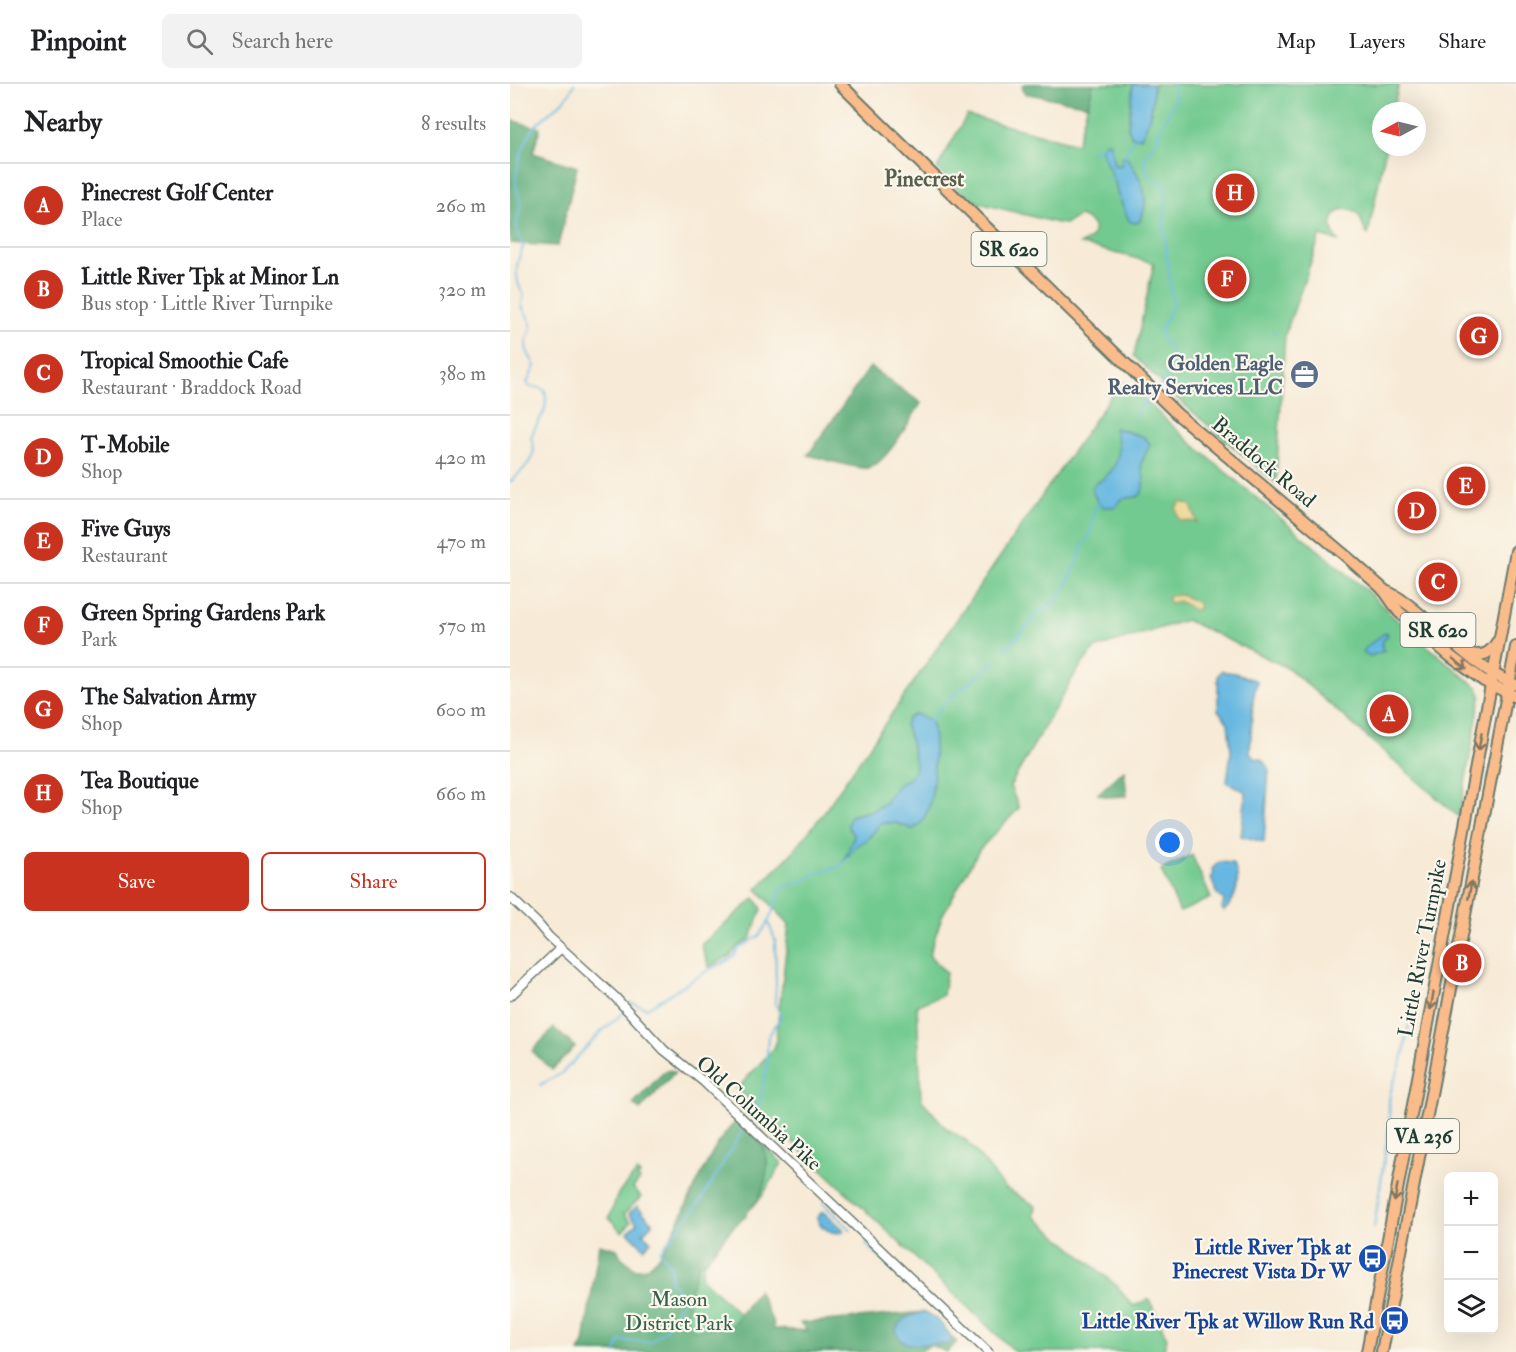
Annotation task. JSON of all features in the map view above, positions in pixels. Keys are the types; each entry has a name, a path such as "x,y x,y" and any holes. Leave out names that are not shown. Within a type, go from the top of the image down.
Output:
{"main road":[{"name":"Braddock Road","path":"840,84 1169,406 1347,557 1383,590 1407,619 1450,656 1491,685 1512,696"},
{"name":"Little River Turnpike","path":"1367,1352 1516,551"},
{"name":"Braddock Road","path":"1383,590 1400,597 1458,648 1513,684"},
{"path":"1458,648 1472,654 1487,654 1501,633"},
{"name":"Little River Turnpike","path":"1382,1352 1512,696 1516,647"}],"street":[{"name":"Old Columbia Pike","path":"510,897 615,997 664,1050 704,1082 988,1352"},
{"path":"510,996 561,948"}],"green space":[{"path":"1093,84 1399,84 1395,102 1372,102 1372,156 1384,156 1368,235 1360,217 1355,212 1348,209 1334,216 1332,228 1339,241 1320,236 1285,335 1276,483 1181,402 1134,356 1154,263 1080,244 1091,238 1094,230 1090,222 1079,216 1065,224 1057,223 968,200 937,168 967,115 1077,144"},
{"path":"1093,84 1088,105 1024,93 1022,85"},
{"path":"510,120 540,128 533,153 577,167 558,246 510,243"},
{"path":"870,367 921,403 898,440 875,465 868,468 848,466 808,455"},
{"path":"1126,383 1189,441 1478,688 1481,696 1459,817 1288,668 1186,620 1094,649 1075,674 1010,786 1019,808 979,850 942,916 929,955 946,973 943,995 917,1005 921,1099 946,1128 967,1141 1005,1188 1036,1206 1034,1216 1118,1287 1134,1306 1149,1299 1167,1338 1163,1352 1015,1352 737,1089 775,1047 789,924 757,889 791,854 822,815 1117,387"},
{"path":"1124,770 1127,796 1107,797 1098,794"},
{"path":"1192,855 1211,898 1180,912 1161,870"},
{"path":"755,898 762,909 750,939 737,947 730,956 709,967 701,945"},
{"path":"554,1028 575,1047 552,1070 532,1051"},
{"path":"670,1070 675,1072 640,1110 633,1104 664,1072"},
{"path":"737,1121 759,1140 765,1151 767,1169 765,1179 758,1198 746,1216 732,1228 703,1263 699,1263 688,1296 687,1323 694,1330 731,1327 758,1290 774,1325 773,1329 808,1331 800,1323 925,1312 957,1342 947,1352 930,1345 920,1352 579,1352 584,1343 599,1244 617,1249 621,1257 636,1269 645,1268 656,1260 678,1224 712,1154 724,1135"},
{"name":"Mason District Park","path":"761,1142 782,1163 761,1198 732,1228 704,1263 701,1277 738,1313 772,1329 810,1331 833,1352 594,1352"},
{"path":"637,1172 640,1175 637,1178 640,1180 633,1188 641,1197 624,1214 631,1222 622,1232 609,1218 618,1194"}],"sand":[{"path":"1181,502 1191,505 1197,522 1179,520 1176,508"},
{"path":"1175,595 1182,595 1198,603 1199,608 1194,610 1179,601 1170,603 1167,599"}],"water":[{"path":"1133,84 1153,84 1151,112 1141,137 1132,137 1128,128"},
{"path":"1106,142 1110,143 1114,165 1121,165 1122,157 1125,155 1140,179 1145,204 1139,222 1129,221 1117,193 1115,182 1101,151 1102,145"},
{"path":"1115,428 1144,437 1150,444 1141,464 1144,479 1142,493 1137,497 1122,499 1116,507 1103,507 1091,489 1111,471 1117,461 1118,442"},
{"path":"1386,632 1388,635 1382,647 1384,651 1371,656 1363,653 1366,647"},
{"path":"1221,671 1235,673 1257,681 1253,699 1250,752 1254,758 1261,759 1269,768 1264,842 1241,836 1246,792 1227,782 1231,751 1228,723 1218,710 1218,676"},
{"path":"915,714 930,720 933,728 933,784 927,813 920,824 912,829 896,823 881,823 867,840 856,846 843,862 853,839 848,826 850,816 873,810 885,803 894,789 910,778 914,772 911,742 905,725 908,718"},
{"path":"1219,862 1232,863 1237,875 1235,895 1224,911 1222,909 1224,900 1217,894 1211,878 1214,874 1212,869"},
{"path":"637,1206 653,1223 643,1233 651,1241 644,1248 628,1232 637,1223 629,1214"},
{"path":"822,1212 843,1229 843,1232 831,1232 824,1228 817,1218"},
{"path":"924,1312 944,1327 952,1339 950,1344 909,1344 900,1339 896,1329 898,1325 908,1317"}],"waterway":[{"path":"510,482 525,468 532,457 534,451 531,439 544,413 546,400 545,391 530,387 527,383 535,366 526,348 531,326 523,309 524,295 517,277 519,257 524,245 517,231 520,202 516,173 522,150 533,129 563,101 574,84"},
{"path":"1159,387 1169,374 1173,359 1170,347 1161,337 1161,329 1173,305 1165,241 1164,219 1167,193 1162,184 1149,175 1144,163 1145,157 1157,139 1161,126 1175,102 1173,84"},
{"path":"1125,155 1134,138"},
{"path":"1091,152 1101,147"},
{"path":"1103,180 1113,178"},
{"path":"1135,417 1148,397"},
{"path":"1005,649 1031,622 1037,612 1052,604 1062,593 1079,559 1081,547 1088,538 1093,513 1099,503"},
{"path":"929,721 948,700 994,661"},
{"path":"631,1003 647,1008 712,968 726,962 734,956 738,949 759,936 768,923 782,887 841,866 848,857"},
{"path":"752,1124 766,1071 768,1037 781,1017 775,1001 775,940 769,924"},
{"path":"1411,1012 1414,1001"},
{"path":"540,1085 562,1073 602,1031 624,1012"},
{"path":"1374,1228 1390,1121 1389,1098 1403,1056 1409,1024"},
{"path":"616,1352 620,1341 650,1342 665,1330 684,1298 671,1282 671,1267 660,1251 700,1202 743,1130"},
{"path":"823,1203 851,1230"},
{"path":"843,1209 866,1229"},
{"path":"866,1244 918,1294"}],"place":[{"name":"Tea Boutique","path":"1235,193"},
{"name":"Green Spring Gardens Park","path":"1227,279"},
{"name":"The Salvation Army","path":"1479,336"},
{"name":"Golden Eagle Realty Services LLC","path":"1304,375"},
{"name":"Five Guys","path":"1466,486"},
{"name":"T-Mobile","path":"1417,511"},
{"name":"Tropical Smoothie Cafe","path":"1438,582"},
{"name":"Pinecrest Golf Center","path":"1389,714"},
{"name":"Little River Tpk at Minor Ln","path":"1462,963"},
{"name":"Little River Tpk at Pinecrest Vista Dr W","path":"1372,1259"},
{"name":"Little River Tpk at Willow Run Rd","path":"1395,1321"}],"district":[{"name":"Pinecrest","path":"924,178"}]}
